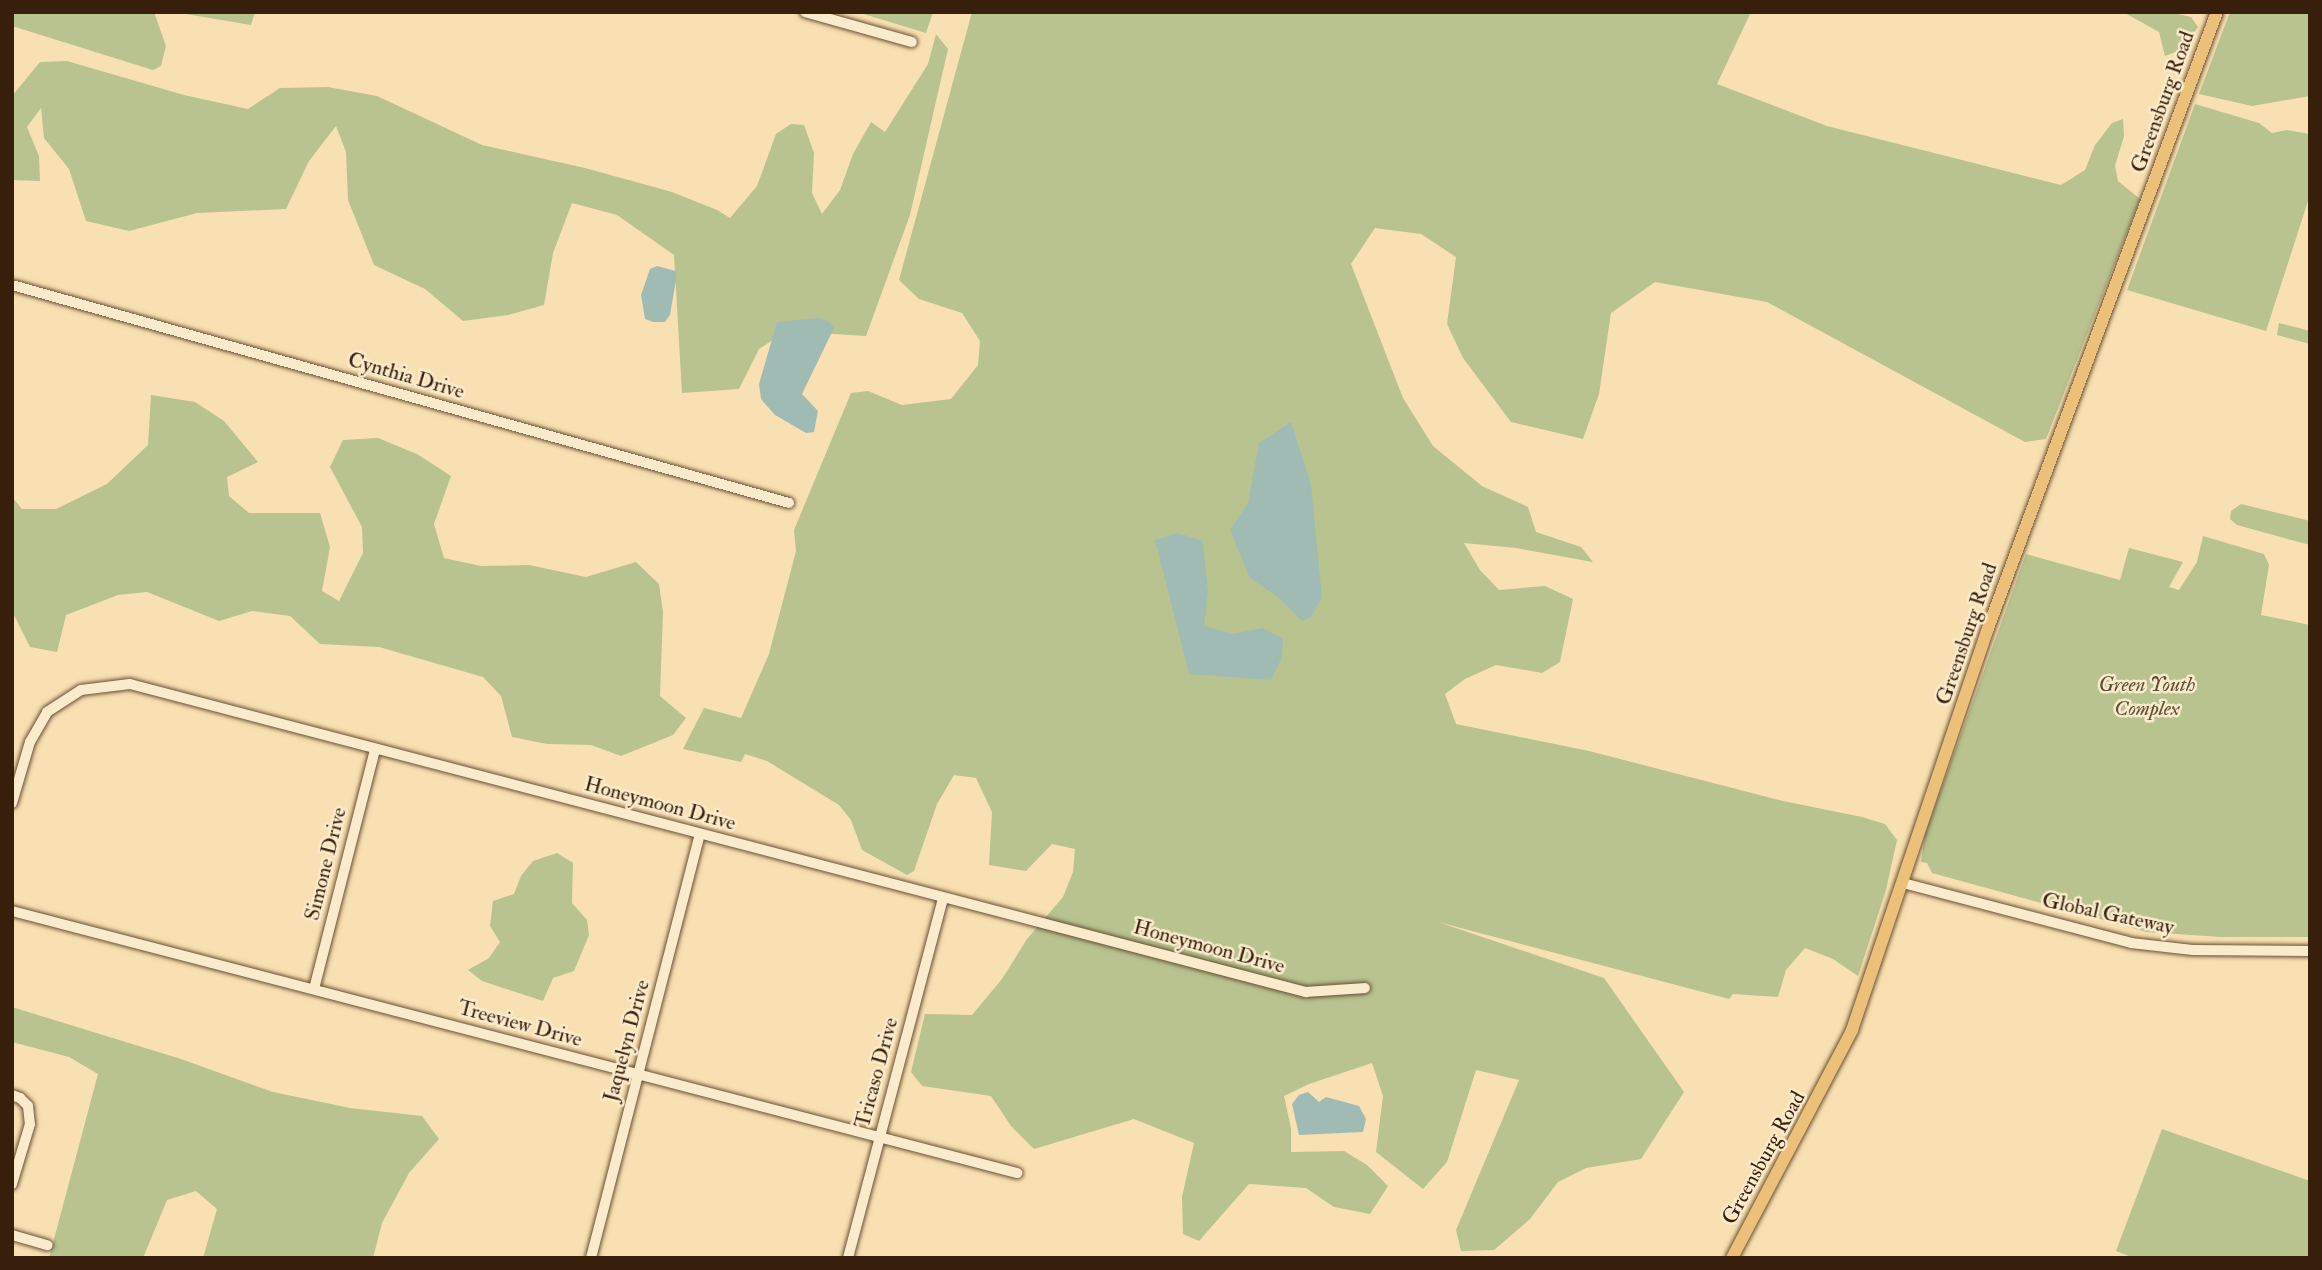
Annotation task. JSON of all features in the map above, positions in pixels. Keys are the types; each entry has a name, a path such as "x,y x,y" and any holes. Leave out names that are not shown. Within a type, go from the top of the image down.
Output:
{"main road":[{"name":"Greensburg Road","path":"1732,1258 1844,1049 1987,631 2217,12"}],"street":[{"path":"806,12 912,42"},
{"name":"Cynthia Drive","path":"12,285 789,503"},
{"name":"Honeymoon Drive","path":"12,803 26,751 41,719 67,697 105,685 139,685 700,835 1306,992 1365,988"},
{"name":"Simone Drive","path":"314,989 375,749"},
{"name":"Jaquelyn Drive","path":"591,1258 700,835"},
{"name":"Global Gateway","path":"1903,883 2131,943 2193,950 2310,951"},
{"name":"Tricaso Drive","path":"849,1258 943,898"},
{"name":"Treeview Drive","path":"12,911 1017,1173"},
{"path":"12,1096 20,1098 28,1106 30,1124 12,1184"},
{"path":"12,1235 48,1245"}],"green space":[{"path":"12,12 154,12 166,46 161,66 153,70 12,26"},
{"path":"174,12 255,12 251,25"},
{"path":"857,12 933,12 926,33"},
{"path":"972,12 1751,12 1717,84 1827,126 2061,185 2085,170 2095,145 2112,123 2123,119 2124,136 2115,166 2118,181 2140,199 2046,439 2025,442 1767,302 1655,282 1611,313 1599,394 1583,439 1511,422 1463,358 1447,324 1456,257 1421,234 1375,228 1351,264 1403,398 1433,446 1482,486 1528,507 1536,532 1581,547 1593,562 1516,548 1464,543 1480,570 1499,590 1545,586 1573,599 1560,662 1542,673 1496,665 1465,679 1445,694 1456,724 1589,751 1783,801 1862,817 1885,824 1897,840 1886,890 1858,976 1833,959 1805,948 1786,970 1778,997 1733,994 1729,999 1438,922 1604,978 1684,1092 1641,1159 1586,1168 1558,1182 1530,1219 1494,1250 1461,1251 1456,1230 1519,1080 1476,1070 1447,1162 1423,1189 1376,1152 1383,1096 1372,1063 1309,1084 1284,1096 1291,1128 1291,1152 1344,1151 1367,1165 1388,1186 1370,1214 1334,1207 1306,1188 1249,1184 1199,1241 1183,1234 1182,1197 1194,1143 1134,1119 1034,1149 1011,1126 991,1096 922,1086 911,1072 925,1014 972,1015 1002,979 1027,939 1063,897 1073,872 1075,849 1052,844 1026,871 989,865 992,812 976,778 954,775 937,804 914,871 907,875 862,850 851,820 839,805 767,761 745,754 741,762 683,749 704,708 741,718 769,654 796,551 794,530 851,393 868,391 902,405 951,399 978,365 980,341 962,313 919,299 899,280"},
{"path":"2123,12 2168,12 2191,17 2198,27 2181,50 2165,56 2159,32"},
{"path":"2230,12 2310,12 2310,96 2252,106 2199,94"},
{"path":"936,34 948,49 910,215 866,336 787,331 759,349 739,389 682,393 674,255 617,215 572,203 553,253 544,305 508,315 463,321 425,289 374,265 348,200 346,152 336,126 309,161 286,209 197,213 129,231 86,221 69,169 44,138 41,108 27,127 39,156 40,181 12,180 12,96 40,62 67,61 184,95 248,109 280,88 328,87 377,96 482,145 585,168 672,192 730,218 757,186 776,134 791,124 804,125 814,153 812,193 822,214 840,190 853,154 871,122 885,132 928,64"},
{"path":"2195,104 2259,123 2272,133 2287,130 2310,134 2310,195 2266,331 2127,290"},
{"path":"2279,323 2310,331 2310,344 2277,335"},
{"path":"151,395 195,402 224,421 258,462 227,477 229,496 249,513 320,513 330,547 322,591 339,601 363,553 362,527 330,467 343,440 378,438 417,454 451,476 434,524 444,558 481,566 529,565 586,577 636,562 659,584 663,612 660,696 686,718 673,735 621,756 591,745 547,744 512,737 501,696 483,677 379,647 320,644 290,616 252,611 219,621 147,592 118,595 66,615 57,652 30,647 12,611 12,497 22,509 56,509 107,484 148,445"},
{"path":"2241,504 2310,521 2310,545 2237,525 2230,519 2231,511"},
{"name":"Green Youth Complex","path":"2203,536 2264,554 2269,565 2261,615 2310,625 2310,937 2220,937 2147,932 1932,873 1927,863 1921,862 1925,834 2026,554 2120,580 2129,548 2183,562 2169,587 2179,590 2197,562"},
{"path":"557,853 573,863 572,903 587,920 589,935 574,971 553,978 543,1001 482,981 468,970 489,958 500,942 490,926 493,901 514,894 521,876 533,861"},
{"path":"12,1007 181,1059 273,1092 350,1108 422,1116 439,1139 409,1173 382,1223 373,1258 203,1258 217,1209 196,1191 167,1200 143,1258 49,1258 98,1074 69,1057 12,1042"},
{"path":"2162,1129 2310,1181 2310,1258 2134,1258 2116,1251"}],"water":[{"path":"657,266 676,271 670,315 665,322 645,319 641,295 650,269"},
{"path":"819,318 828,321 834,328 802,394 818,411 814,432 806,433 775,415 761,399 759,384 777,322"},
{"path":"1291,422 1311,484 1322,597 1311,617 1302,621 1279,598 1250,578 1230,530 1248,503 1259,443"},
{"path":"1178,533 1203,541 1208,592 1204,626 1232,634 1263,628 1283,639 1282,657 1271,680 1189,674 1155,540"},
{"path":"1308,1092 1319,1102 1326,1097 1359,1106 1366,1119 1363,1132 1299,1135 1292,1104 1299,1095"}]}
